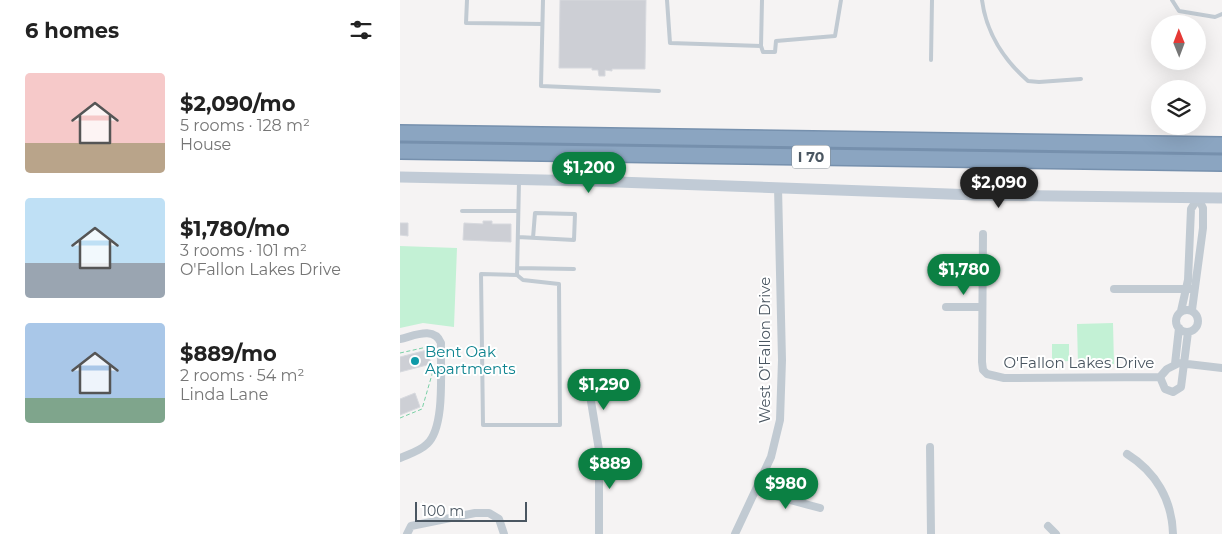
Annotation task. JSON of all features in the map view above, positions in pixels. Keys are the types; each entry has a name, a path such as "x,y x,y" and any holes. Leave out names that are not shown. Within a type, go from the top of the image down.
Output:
{"highway":[{"name":"I 70","path":"400,133 1222,145"},
{"name":"I 70","path":"400,151 1222,163"}],"street":[{"path":"400,177 519,178 976,195 1222,198"},
{"name":"West O'Fallon Drive","path":"736,534 771,457 780,420 782,360 778,187"},
{"path":"1192,310 1203,228 1204,208 1198,198"},
{"name":"O'Fallon Lakes Drive","path":"1175,364 1179,328 1176,319 1181,311 1186,289 1191,209 1198,198"},
{"name":"O'Fallon Lakes Drive","path":"983,234 982,362 983,370 987,374 1004,378 1160,377 1175,364 1222,368"},
{"path":"1114,289 1195,290"},
{"path":"946,307 982,307"},
{"path":"1179,328 1188,332 1195,329 1198,322 1197,314 1192,310 1181,311"},
{"path":"1160,377 1164,389 1173,392 1181,387 1188,332"},
{"path":"400,339 433,333 439,337 441,343 437,428 428,443 417,451 400,458"},
{"path":"599,534 599,450 590,389 619,381"},
{"path":"930,447 931,534"},
{"path":"1127,454 1140,462 1153,476 1167,498 1172,517 1173,534"},
{"path":"757,491 820,508"},
{"path":"407,534 411,526 475,513 489,513 499,519 504,534"},
{"path":"1048,526 1056,534"}],"lane":[{"path":"467,0 466,24 542,24"},
{"path":"543,0 541,86 659,91"},
{"path":"667,0 670,43 761,46"},
{"path":"762,0 761,46 763,52 775,52 776,41 835,36 841,0"},
{"path":"931,60 932,0"},
{"path":"982,0 986,21 996,43 1028,81 1081,79"},
{"path":"1172,0 1179,11 1215,17 1222,14"},
{"path":"517,275 519,178"},
{"path":"462,211 518,211"},
{"path":"518,237 534,238 574,240 575,214 535,214 534,238"},
{"path":"517,268 574,270"},
{"path":"481,274 517,275 523,280 560,284 560,425 483,425 481,274"}],"path":[{"path":"400,353 427,347 435,353"},
{"path":"400,418 422,408 434,365"}],"green space":[{"path":"400,246 457,248 454,327 423,323 400,328"},
{"path":"1113,323 1114,364 1078,365 1077,324"},
{"path":"1052,344 1069,344 1069,361 1052,362"}],"building":[{"path":"560,0 646,0 645,69 605,70 605,76 599,76 598,70 592,70 592,68 559,68"},
{"path":"483,221 492,221 492,224 511,224 511,242 463,240 464,223 483,224"},
{"path":"400,223 408,223 408,236 400,235"},
{"name":"Bent Oak Apartments","path":"427,350 431,364 400,372 400,357"},
{"name":"Bent Oak Apartments","path":"415,393 420,407 400,415 400,399"}],"place":[{"name":"Bent Oak Apartments","path":"415,361"}]}
